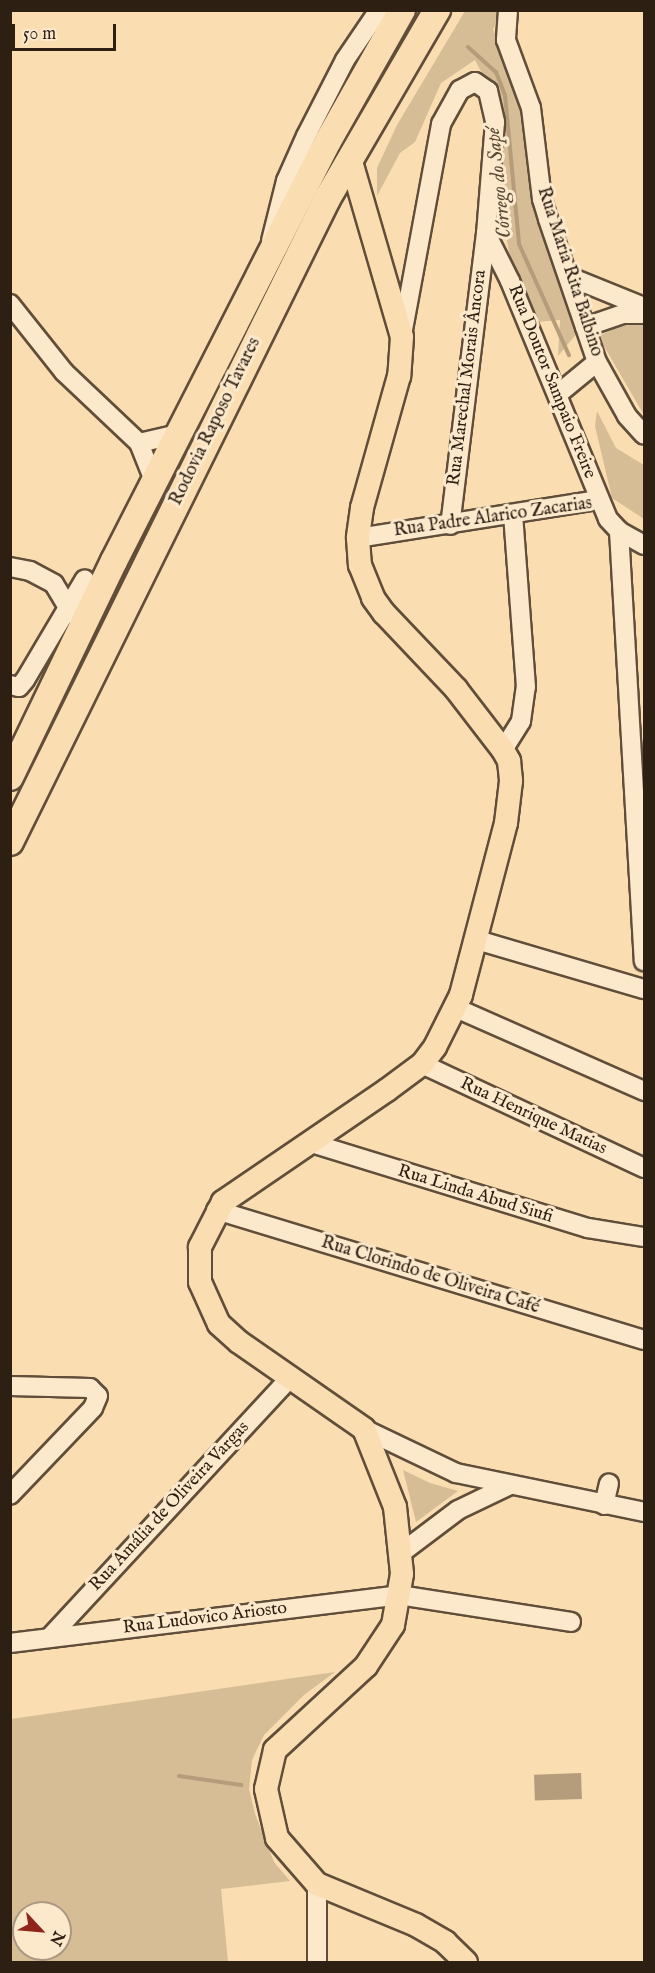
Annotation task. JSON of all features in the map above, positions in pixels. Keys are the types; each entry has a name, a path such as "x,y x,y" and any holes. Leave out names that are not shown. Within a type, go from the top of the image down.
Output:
{"highway":[{"name":"Rodovia Raposo Tavares","path":"10,777 178,434 328,141 402,10"},
{"name":"Rodovia Raposo Tavares","path":"10,842 327,199 437,10"}],"main road":[{"path":"350,158 364,215 402,337 399,376 362,508 358,538 360,565 373,598 456,689 503,750 511,781 506,823 477,940 456,1008 422,1064 238,1190 216,1210 200,1247 200,1282 208,1306 219,1324 239,1342 364,1429 390,1489 401,1553 399,1595 393,1625 376,1654 283,1739 269,1765 267,1806 277,1838 317,1884 416,1925 445,1942 466,1962"},
{"path":"327,199 349,205 364,215"}],"street":[{"path":"269,256 275,215 299,152 345,60 379,10"},
{"name":"Rua Maria Rita Balbino","path":"506,19 531,108 542,199 597,362 627,416 645,435"},
{"name":"Rua Marechal Morais Âncora","path":"402,337 441,124 459,90 475,82 489,91 495,122 486,233 450,525"},
{"name":"Rua Doutor Sampaio Freire","path":"486,233 558,394 599,500"},
{"path":"570,277 645,307"},
{"path":"10,304 64,372 139,443 155,483"},
{"path":"585,327 623,314 645,314"},
{"path":"558,394 597,362"},
{"path":"139,443 178,434"},
{"name":"Rua Padre Alarico Zacarias","path":"358,538 513,516 599,500 619,531 645,545"},
{"path":"503,750 521,721 526,687 513,516"},
{"path":"619,531 645,961"},
{"path":"54,584 85,579 114,561"},
{"path":"10,567 30,571 54,584 68,605 80,633"},
{"path":"10,685 19,687 25,680 85,579"},
{"path":"477,940 645,989"},
{"path":"456,1008 645,1091"},
{"name":"Rua Henrique Matias","path":"422,1064 645,1168"},
{"name":"Rua Linda Abud Siufi","path":"308,1142 588,1228 645,1237"},
{"name":"Rua Clorindo de Oliveira Café","path":"216,1210 645,1340"},
{"name":"Rua Amália de Oliveira Vargas","path":"49,1638 291,1377"},
{"path":"10,1386 90,1388 98,1396 93,1408 10,1495"},
{"path":"364,1429 429,1461 478,1478 645,1512"},
{"path":"472,1503 478,1478"},
{"path":"604,1505 609,1484"},
{"path":"401,1553 472,1503 510,1485"},
{"name":"Rua Ludovico Ariosto","path":"10,1643 399,1595 571,1622"},
{"path":"317,1884 317,1962"}],"shaded area":[{"path":"465,11 503,11 493,29 516,88 532,178 579,331 558,356 560,320 537,322 527,309 509,252 500,203 502,111 475,60 441,83 415,142 400,153 377,196 377,168 397,125"},
{"path":"644,323 644,415 598,336 622,325"},
{"path":"597,411 616,448 644,465 644,519 612,498 595,426"},
{"path":"403,1470 430,1483 458,1491 416,1522"},
{"path":"335,1672 304,1695 264,1735 252,1760 249,1789 255,1814 274,1862 290,1881 221,1889 228,1962 11,1962 11,1719"},
{"path":"581,1773 582,1799 535,1801 534,1775"}],"waterway":[{"name":"Córrego do Sapé","path":"468,47 496,72 505,95 519,244 569,355"},
{"path":"179,1776 241,1785"}]}
